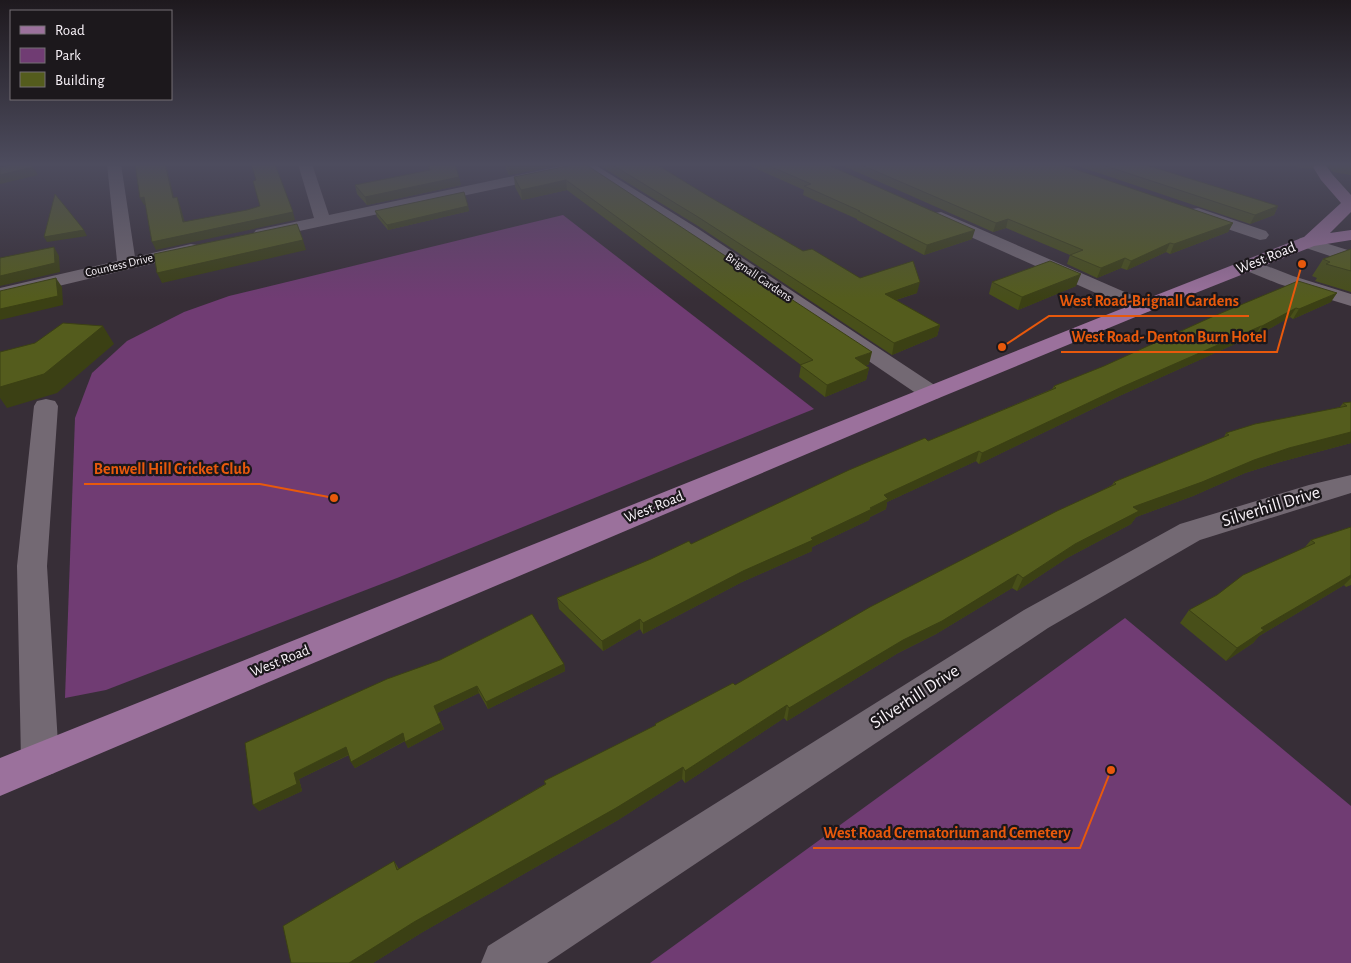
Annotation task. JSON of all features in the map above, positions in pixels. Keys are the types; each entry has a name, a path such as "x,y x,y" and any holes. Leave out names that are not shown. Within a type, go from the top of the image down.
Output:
{"main road":[{"path":"1315,236 1327,209"},
{"name":"West Road","path":"0,777 931,393 1249,265 1315,236 1344,209"},
{"name":"West Road","path":"1315,236 1351,235"}],"street":[{"path":"120,209 127,263"},
{"path":"319,209 323,221"},
{"path":"248,237 370,209"},
{"name":"Brignall Gardens","path":"657,209 931,393"},
{"path":"923,209 1142,308"},
{"path":"1185,209 1260,235"},
{"path":"1315,236 1351,257"},
{"name":"Countess Drive","path":"0,294 211,245"},
{"path":"1249,265 1286,280 1351,300"},
{"path":"40,760 32,566 46,406"},
{"name":"Silverhill Drive","path":"505,963 1036,619 1190,532 1351,484"}],"green space":[{"path":"563,215 814,409 397,578 106,690 65,698 75,418 92,373 127,341 184,312 229,296"},
{"path":"1125,618 1351,806 1351,963 650,963"}],"building":[{"path":"51,209 67,209 84,230 44,237"},
{"path":"146,209 180,209 183,222 250,209 292,209 293,212 152,242"},
{"path":"385,209 455,209 387,225 375,211"},
{"path":"606,209 654,209 872,352 855,358 869,368 827,385 800,365 813,360"},
{"path":"685,209 730,209 803,251 812,249 860,278 913,261 920,282 885,294 940,325 894,343"},
{"path":"855,209 927,209 975,230 927,245 858,211 860,211"},
{"path":"963,209 1192,209 1233,223 1174,244 1170,243 1131,261 1125,258 1101,268 1070,255 1083,250 1008,219 996,223"},
{"path":"1237,209 1270,209 1255,215"},
{"path":"297,224 303,240 157,273 154,254"},
{"path":"54,247 55,263 0,276 0,258"},
{"path":"1351,249 1351,271 1326,264 1330,262 1323,259"},
{"path":"1050,261 1081,274 1022,297 992,282"},
{"path":"56,278 58,296 0,309 0,291"},
{"path":"1298,281 1337,293 1299,309 1296,308 1262,326 1122,387 982,453 979,451 884,495 888,499 870,508 872,509 811,538 813,540 743,571 643,623 640,619 602,641 557,598 689,541 691,544 849,470 925,438 928,441 1056,388 1054,386"},
{"path":"63,323 103,326 44,374 0,387 0,352 35,343"},
{"path":"1351,402 1351,432 1289,448 1254,460 1202,482 1133,507 1139,511 1075,544 1023,578 1018,574 942,621 903,640 789,708 787,705 685,771 683,767 616,808 414,922 349,963 291,963 283,926 394,861 397,870 546,784 544,781 656,725 733,683 735,685 870,607 1057,511 1116,484 1114,482 1229,435 1226,433 1255,424 1347,406 1343,403"},
{"path":"1351,527 1351,575 1261,628 1264,630 1237,648 1189,610 1217,595 1243,575 1315,543 1311,540"},
{"path":"532,614 564,664 486,702 477,686 434,706 441,723 405,742 403,733 351,762 346,747 294,773 297,784 253,805 245,743 387,679 440,660"}],"place":[{"name":"West Road- Denton Burn Hotel","path":"1302,264"},
{"name":"West Road-Brignall Gardens","path":"1002,347"},
{"name":"Benwell Hill Cricket Club","path":"334,498"},
{"name":"West Road Crematorium and Cemetery","path":"1111,770"}]}
